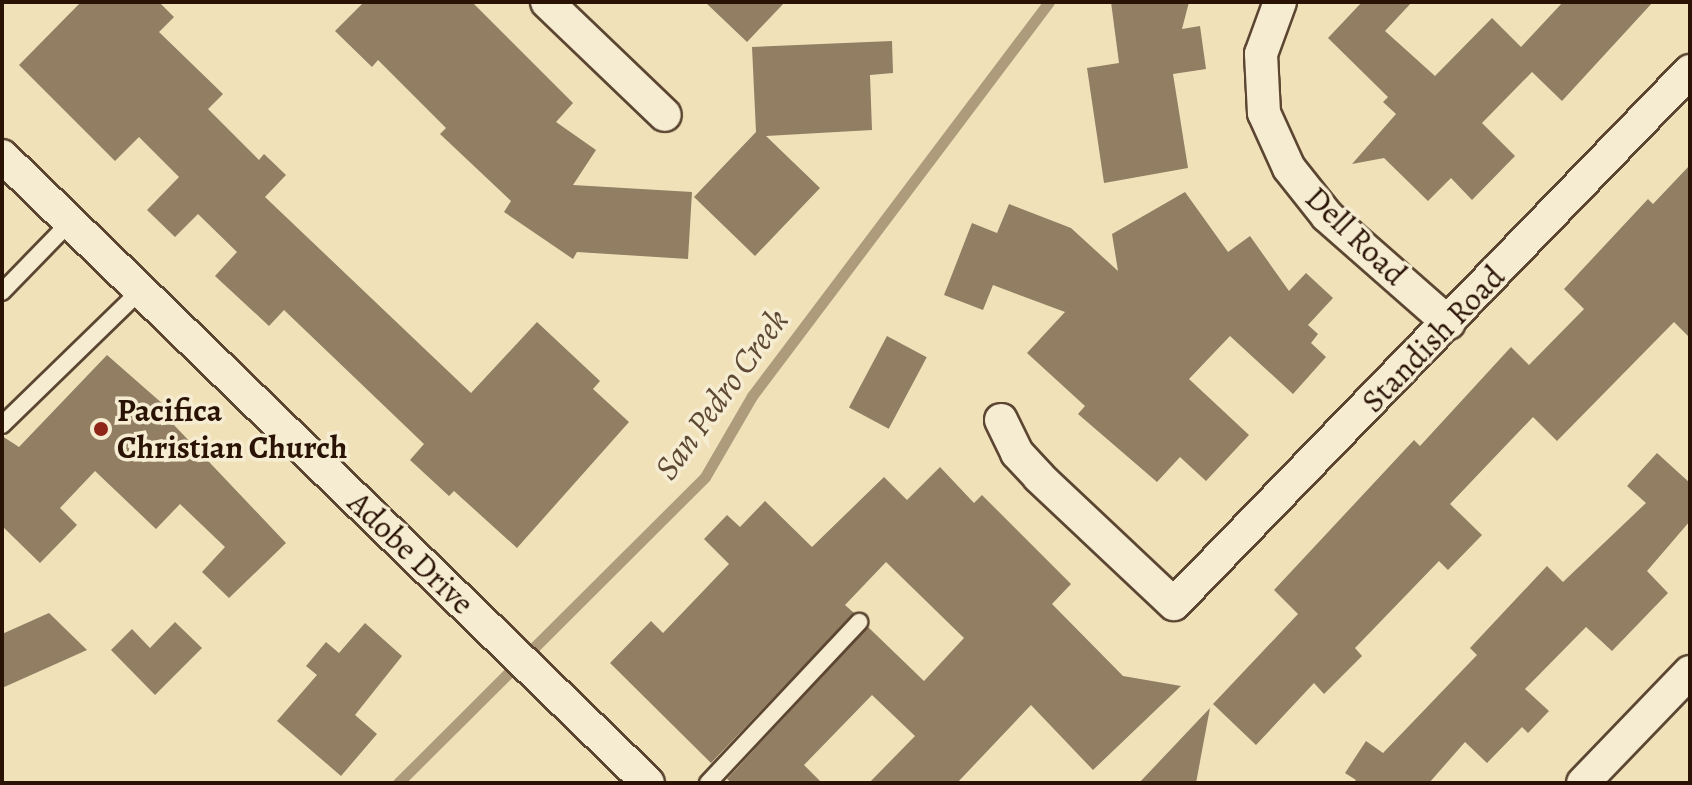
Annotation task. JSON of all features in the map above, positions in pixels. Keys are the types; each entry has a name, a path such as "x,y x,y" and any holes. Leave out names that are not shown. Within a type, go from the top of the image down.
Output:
{"street":[{"path":"547,2 665,115"},
{"name":"Dell Road","path":"1280,2 1261,54 1264,113 1289,168 1327,216 1449,323"},
{"name":"Standish Road","path":"1001,420 1017,453 1039,477 1174,604 1690,71"},
{"name":"Adobe Drive","path":"2,156 572,706 634,778"},
{"path":"1583,783 1690,672"}],"lane":[{"path":"2,292 70,222"},
{"path":"2,425 140,291"},
{"path":"708,783 859,622"}],"building":[{"path":"81,2 159,2 174,17 159,32 223,94 208,109 259,160 264,154 286,175 265,197 471,393 537,322 600,381 593,389 629,422 517,548 454,491 449,496 410,460 424,444 284,310 269,326 215,276 237,252 198,214 175,237 147,210 179,177 139,137 115,161 19,65"},
{"path":"364,2 472,2 573,103 556,122 596,150 573,185 692,192 688,259 577,252 573,259 504,212 511,201 440,134 446,128 378,60 372,67 335,31"},
{"path":"705,2 785,2 747,42"},
{"path":"1111,2 1189,2 1182,29 1200,26 1206,69 1173,74 1188,168 1104,183 1087,68 1119,63"},
{"path":"1362,2 1412,2 1385,31 1435,76 1492,18 1521,47 1563,2 1653,2 1562,101 1532,72 1482,123 1515,156 1472,200 1451,178 1428,201 1384,158 1352,164 1396,114 1383,102 1388,97 1328,38"},
{"path":"892,41 893,73 870,75 872,130 766,136 820,188 755,256 694,197 756,132 752,47"},
{"path":"1690,165 1690,338 1674,322 1557,441 1533,417 1450,504 1482,535 1448,570 1439,561 1355,648 1362,656 1324,694 1314,683 1256,745 1213,704 1298,614 1274,590 1414,440 1420,446 1511,347 1529,365 1584,309 1564,289 1648,199 1653,204"},
{"path":"1185,192 1228,252 1250,236 1289,291 1306,273 1333,298 1308,325 1318,334 1311,343 1326,357 1293,394 1230,336 1189,379 1249,435 1206,481 1180,457 1157,482 1078,414 1085,406 1027,353 1065,312 993,285 983,310 944,295 972,223 997,233 1009,204 1071,228 1118,271 1112,234"},
{"path":"887,336 927,357 889,429 849,408"},
{"path":"107,355 180,419 174,425 286,543 229,598 202,572 225,547 180,504 156,529 95,471 60,508 77,525 40,563 2,526 2,436 19,447"},
{"path":"1657,453 1690,483 1690,521 1647,571 1668,593 1612,651 1586,627 1525,689 1549,711 1528,733 1522,727 1487,763 1465,742 1429,783 1353,783 1356,780 1345,773 1366,741 1383,753 1477,655 1470,648 1547,566 1563,582 1646,503 1627,486"},
{"path":"940,467 974,503 982,495 1071,584 1052,604 1123,676 1181,686 1093,770 1031,705 957,783 869,783 915,736 872,695 804,765 822,783 732,783 727,779 868,627 924,681 964,638 886,562 845,605 854,613 711,763 610,663 651,621 663,633 729,564 704,539 727,515 740,527 765,501 812,547 884,477 907,500"},
{"path":"49,613 87,650 2,688 2,634"},
{"path":"175,622 202,648 155,695 111,650 132,629 150,648"},
{"path":"365,623 402,656 355,715 377,734 341,776 277,721 317,675 306,666 326,642 339,653"},
{"path":"1210,708 1196,783 1139,783"}],"waterway":[{"name":"San Pedro Creek","path":"398,783 705,477 752,396 1049,2"}],"place":[{"name":"Pacifica Christian Church","path":"101,429"}]}
